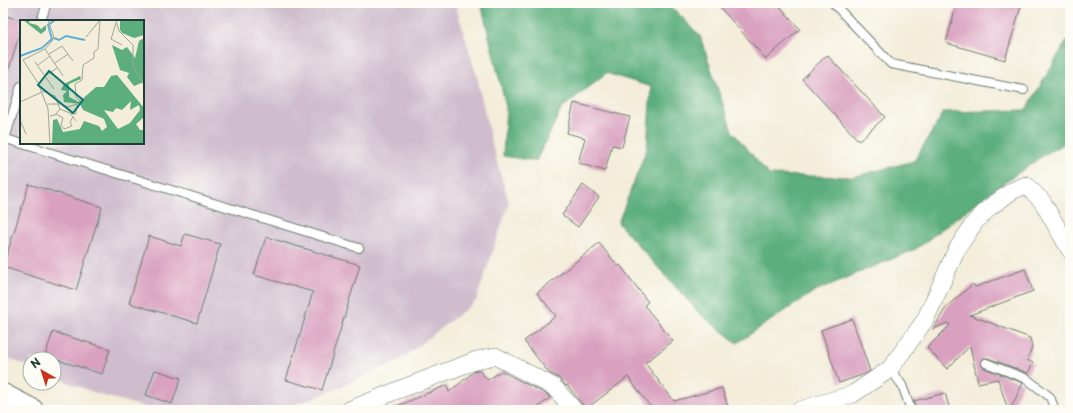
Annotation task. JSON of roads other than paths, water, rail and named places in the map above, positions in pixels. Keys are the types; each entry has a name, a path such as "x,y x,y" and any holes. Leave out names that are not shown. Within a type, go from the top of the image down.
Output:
{"street":[{"path":"800,410 853,394 890,370 925,320 957,249 975,222 990,207 1012,190 1026,185 1042,201 1070,250"},
{"path":"349,410 477,360 495,356 554,387 574,410"},
{"path":"3,395 32,410"}],"lane":[{"path":"41,20 47,3"},
{"path":"833,3 891,64 1024,90"},
{"path":"20,89 4,139 20,144"},
{"path":"20,144 359,248"},
{"path":"986,363 1027,380 1050,397 1055,410"},
{"path":"890,370 902,385 911,410"}]}
